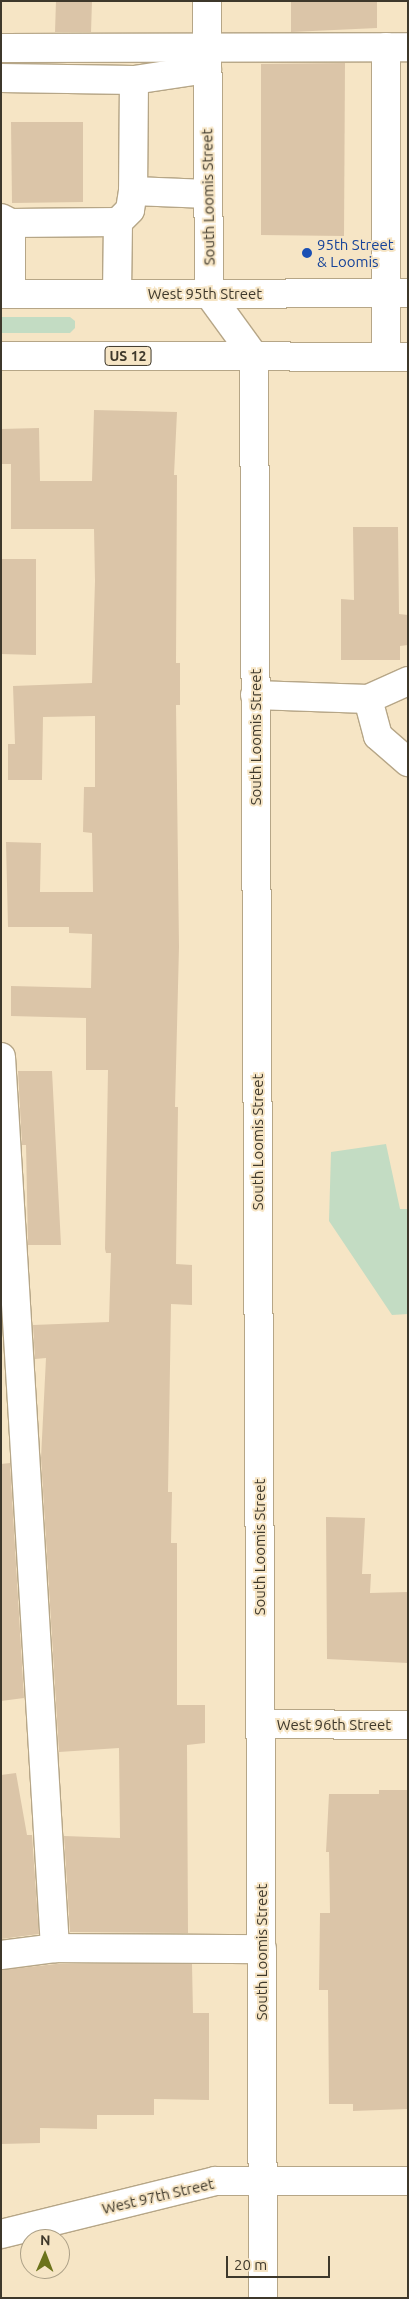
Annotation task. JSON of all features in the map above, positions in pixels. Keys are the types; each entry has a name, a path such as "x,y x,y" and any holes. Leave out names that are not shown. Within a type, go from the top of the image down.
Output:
{"street":[{"name":"South Loomis Street","path":"207,1 209,294"},
{"path":"1,48 207,57 397,47 397,357"},
{"path":"1,78 134,80 207,57"},
{"path":"117,294 118,222 130,210 133,191 134,80"},
{"path":"133,191 208,194"},
{"path":"6,294 6,220 118,222"},
{"name":"West 95th Street","path":"6,294 397,293"},
{"path":"209,294 254,356"},
{"name":"US 12","path":"1,356 397,357"},
{"name":"South Loomis Street","path":"254,356 263,2298"},
{"path":"255,695 368,699 408,681"},
{"path":"368,699 378,736 408,762"},
{"path":"1,1057 56,1948"},
{"name":"West 96th Street","path":"261,1724 408,1725"},
{"path":"1,1955 56,1948 262,1949"},
{"name":"West 97th Street","path":"1,2234 215,2181 408,2181"}],"green space":[{"path":"1,317 70,317 75,321 75,328 70,333 1,333"},
{"path":"386,1144 400,1209 408,1209 408,1314 392,1315 329,1221 331,1152"}],"building":[{"path":"56,1 92,1 91,32 55,32"},
{"path":"291,1 377,1 377,28 291,32"},
{"path":"345,63 344,236 261,235 261,64"},
{"path":"11,122 83,122 83,202 12,203"},
{"path":"94,410 177,412 174,475 177,475 176,663 180,663 180,705 176,705 179,947 175,1107 178,1107 176,1264 192,1265 192,1305 171,1304 168,1492 172,1492 171,1543 177,1543 177,1705 205,1705 205,1743 187,1745 188,1933 70,1932 64,1836 120,1838 119,1748 59,1752 41,1458 46,1358 35,1359 33,1325 109,1322 111,1253 106,1253 105,1249 108,1070 86,1070 86,1018 11,1016 11,986 91,988 92,934 69,933 69,927 8,927 6,842 41,843 40,892 93,892 92,833 83,832 84,787 95,787 95,716 43,717 42,780 8,780 8,744 15,744 13,686 92,683 95,581 94,529 11,529 11,464 1,464 1,429 39,428 40,481 92,481"},
{"path":"353,527 398,527 399,614 408,615 408,645 400,646 400,660 341,660 341,599 354,600"},
{"path":"1,559 36,559 36,655 1,654"},
{"path":"18,1071 52,1071 61,1245 28,1245 26,1145 22,1145"},
{"path":"10,1463 24,1698 1,1701 1,1464"},
{"path":"326,1517 365,1518 362,1574 371,1574 370,1593 408,1592 408,1663 327,1659"},
{"path":"16,1773 27,1835 32,1835 39,1934 1,1939 1,1775"},
{"path":"379,1790 407,1790 408,1794 408,2109 353,2111 353,2104 329,2104 328,1990 319,1990 320,1913 330,1913 329,1852 326,1852 329,1794 379,1794"},
{"path":"56,1964 192,1964 193,2013 209,2013 209,2100 154,2099 154,2115 97,2115 97,2129 40,2128 40,2143 1,2144 1,1970"}],"place":[{"name":"95th Street & Loomis","path":"307,253"}]}
